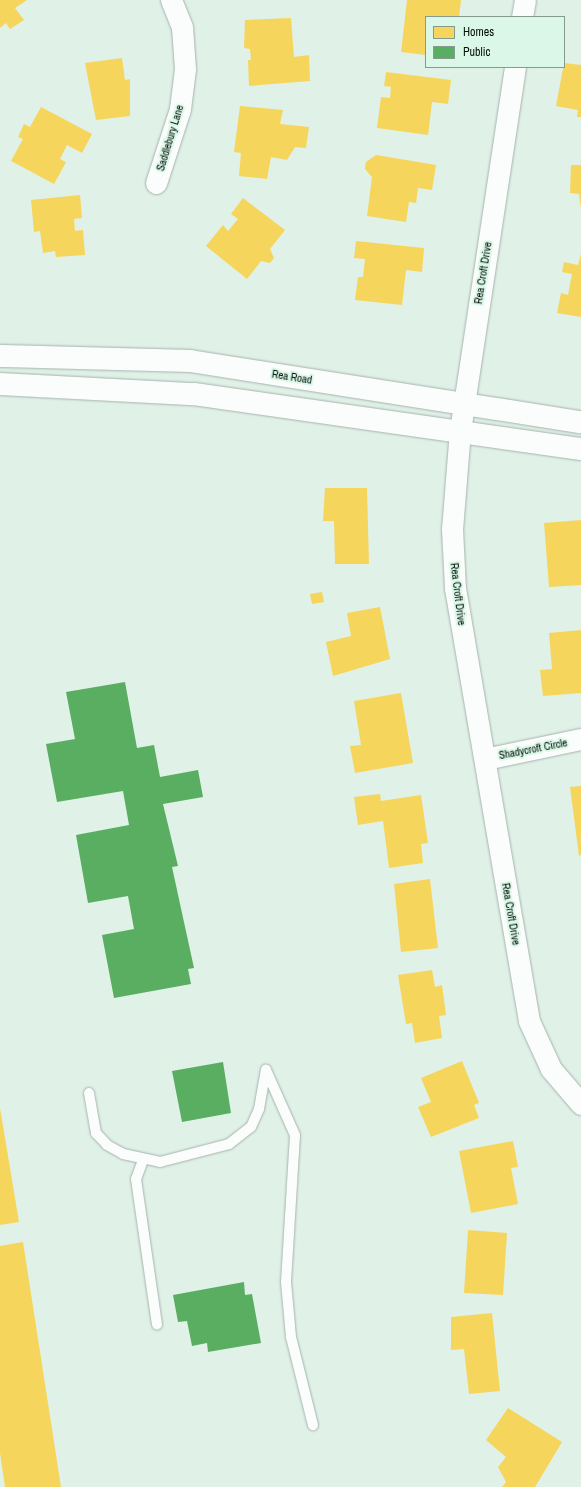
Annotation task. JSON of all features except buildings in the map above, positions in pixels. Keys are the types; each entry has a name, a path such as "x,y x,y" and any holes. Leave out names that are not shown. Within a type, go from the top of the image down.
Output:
{"main road":[{"name":"Rea Road","path":"0,356 190,361 581,422"},
{"path":"0,384 194,394 460,430 581,449"}],"street":[{"name":"Saddlebury Lane","path":"156,183 180,109 185,69 182,28 171,0"},
{"path":"522,16 525,0"},
{"name":"Rea Croft Drive","path":"515,68 460,430 452,529 455,588 529,1021 551,1069 581,1104"},
{"name":"Shadycroft Circle","path":"485,759 581,739"}],"lane":[{"path":"89,1093 96,1133 107,1145 142,1160 160,1162 229,1144 251,1127 259,1109 266,1070 295,1135 286,1282 292,1337 313,1425"},
{"path":"142,1160 136,1179 157,1324"}]}
